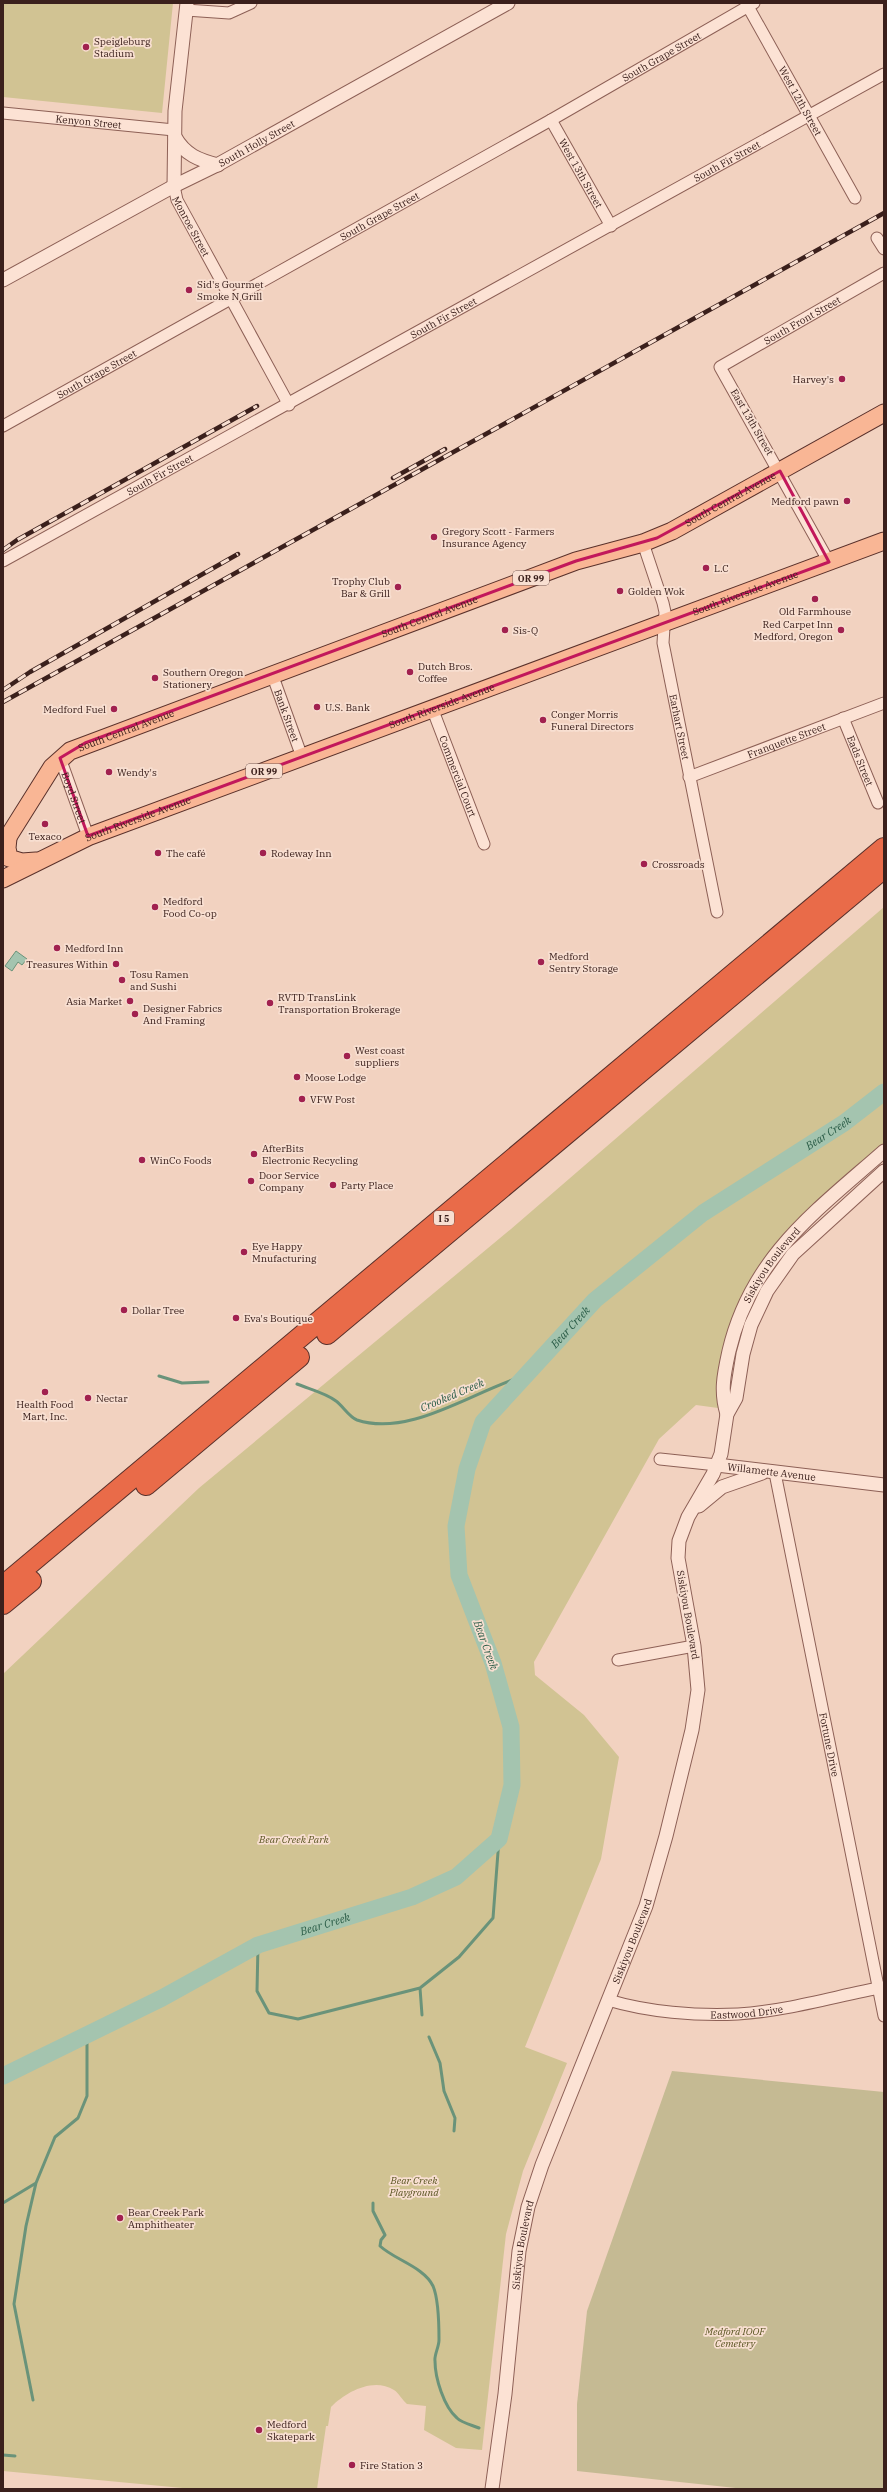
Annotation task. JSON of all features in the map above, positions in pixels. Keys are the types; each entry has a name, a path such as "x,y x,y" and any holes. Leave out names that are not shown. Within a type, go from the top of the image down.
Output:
{"highway":[{"name":"I 5","path":"3,1586 884,848"},
{"name":"I 5","path":"3,1604 884,868"}],"main road":[{"name":"South Central Avenue","path":"6,841 52,767 60,758 85,743 576,561 642,544 682,526 884,413"},
{"name":"South Riverside Avenue","path":"3,879 88,836 884,541"},
{"path":"6,841 10,858 22,862 42,860"}],"street":[{"path":"187,7 229,13 250,3"},
{"name":"South Holly Street","path":"3,280 174,186 218,165 508,3"},
{"name":"West 12th Street","path":"749,4 809,117 855,198"},
{"name":"South Grape Street","path":"3,426 552,120 749,4"},
{"name":"Monroe Street","path":"187,7 175,134 174,186 177,200 289,405"},
{"name":"South Fir Street","path":"3,561 289,405 884,74"},
{"name":"Kenyon Street","path":"3,113 175,134"},
{"name":"West 13th Street","path":"552,120 611,226"},
{"path":"175,134 180,146 193,157 218,165"},
{"path":"877,238 884,249"},
{"name":"South Front Street","path":"720,367 884,273"},
{"name":"East 13th Street","path":"720,367 780,471 829,562"},
{"name":"Earhart Street","path":"642,544 663,603 665,621 663,643 717,912"},
{"name":"Bank Street","path":"272,674 302,757"},
{"name":"Franquette Street","path":"689,777 884,703"},
{"name":"Commercial Court","path":"432,708 484,844"},
{"name":"Eads Street","path":"843,718 878,803"},
{"name":"Boyd Street","path":"60,758 88,836"},
{"name":"Siskiyou Boulevard","path":"492,2489 492,2478 496,2468 519,2251 526,2215 542,2165 648,1899 668,1828 696,1711 697,1682 694,1646 678,1558 679,1541 688,1517 717,1465 724,1440 727,1414 722,1396 727,1361 738,1320 758,1278 793,1232 884,1151"},
{"name":"Siskiyou Boulevard","path":"727,1414 736,1398 743,1354 751,1326 774,1280 803,1244 884,1171"},
{"name":"Willamette Avenue","path":"660,1459 884,1485"},
{"path":"688,1517 722,1487 770,1472"},
{"name":"Fortune Drive","path":"770,1472 881,1988 884,2016"},
{"path":"618,1660 694,1646"},
{"name":"Eastwood Drive","path":"608,2000 642,2008 711,2014 738,2014 881,1988"},
{"name":"Siskiyou Boulevard","path":"496,2468 501,2489"}],"highlighted area":[{"path":"780,471 829,562 88,836 60,758 85,743 576,561 657,538"}],"green space":[{"name":"Speigleburg Stadium","path":"3,3 173,3 162,113 3,97"},
{"name":"Bear Creek Park","path":"884,907 884,1146 779,1242 721,1373 718,1408 696,1405 659,1439 534,1662 535,1675 584,1715 619,1757 601,1859 525,2047 567,2063 523,2171 506,2234 482,2450 456,2448 424,2430 426,2406 407,2404 394,2390 386,2386 377,2385 360,2388 344,2396 331,2407 328,2426 326,2426 317,2489 193,2489 3,2471 3,1674 199,1488 511,1229"},
{"name":"Medford IOOF Cemetery","path":"672,2071 884,2092 884,2489 745,2489 577,2471 577,2404 587,2311"}],"shaded area":[{"path":"16,951 27,959 22,965 18,962 12,971 5,966"}],"waterway":[{"name":"Bear Creek","path":"3,2076 162,1998 258,1945 412,1897 456,1877 499,1839 512,1785 511,1727 493,1663 459,1575 456,1526 467,1469 483,1422 595,1300 703,1213 844,1123 884,1092"},
{"name":"Crooked Creek","path":"297,1384 332,1398 357,1420 378,1424 399,1423 443,1410 507,1382 527,1375"},
{"name":"Crooked Creek","path":"159,1376 182,1383 208,1382"},
{"path":"422,2015 420,1988 459,1957 493,1918 499,1839"},
{"path":"258,1945 257,1991 269,2013 298,2019 420,1988"},
{"path":"33,2400 14,2304 26,2226 36,2183 55,2137 78,2118 87,2096 87,2035"},
{"path":"429,2037 440,2063 444,2091 455,2118 454,2131"},
{"path":"3,2203 36,2183"},
{"path":"373,2203 373,2211 385,2235 381,2240 380,2246 423,2274 429,2279 433,2286 438,2306 439,2328 439,2343 435,2359 435,2368 444,2400 452,2413 459,2420 479,2428"},
{"path":"3,2455 15,2456"}],"railway":[{"path":"3,702 884,213"},
{"path":"3,550 17,540 257,406"},
{"path":"393,478 445,449"},
{"path":"3,690 30,672 238,554"}],"place":[{"name":"Speigleburg Stadium","path":"86,47"},
{"name":"Sid's Gourmet Smoke N Grill","path":"189,290"},
{"name":"Harvey's","path":"842,379"},
{"name":"Medford pawn","path":"847,501"},
{"name":"Gregory Scott - Farmers Insurance Agency","path":"434,537"},
{"name":"L.C","path":"706,568"},
{"name":"Trophy Club Bar & Grill","path":"398,587"},
{"name":"Golden Wok","path":"620,591"},
{"name":"Old Farmhouse","path":"815,599"},
{"name":"Sis-Q","path":"505,630"},
{"name":"Red Carpet Inn Medford, Oregon","path":"841,630"},
{"name":"Dutch Bros. Coffee","path":"410,672"},
{"name":"Southern Oregon Stationery","path":"155,678"},
{"name":"U.S. Bank","path":"317,707"},
{"name":"Medford Fuel","path":"114,709"},
{"name":"Conger Morris Funeral Directors","path":"543,720"},
{"name":"Wendy's","path":"109,772"},
{"name":"Texaco","path":"45,824"},
{"name":"The café","path":"158,853"},
{"name":"Rodeway Inn","path":"263,853"},
{"name":"Crossroads","path":"644,864"},
{"name":"Medford Food Co-op","path":"155,907"},
{"name":"Medford Inn","path":"57,948"},
{"name":"Medford Sentry Storage","path":"541,962"},
{"name":"Treasures Within","path":"116,964"},
{"name":"Tosu Ramen and Sushi","path":"122,980"},
{"name":"Asia Market","path":"130,1001"},
{"name":"RVTD TransLink Transportation Brokerage","path":"270,1003"},
{"name":"Designer Fabrics And Framing","path":"135,1014"},
{"name":"West coast suppliers","path":"347,1056"},
{"name":"Moose Lodge","path":"297,1077"},
{"name":"VFW Post","path":"302,1099"},
{"name":"AfterBits Electronic Recycling","path":"254,1154"},
{"name":"WinCo Foods","path":"142,1160"},
{"name":"Door Service Company","path":"251,1181"},
{"name":"Party Place","path":"333,1185"},
{"name":"Eye Happy Mnufacturing","path":"244,1252"},
{"name":"Dollar Tree","path":"124,1310"},
{"name":"Eva's Boutique","path":"236,1318"},
{"name":"Health Food Mart, Inc.","path":"45,1392"},
{"name":"Nectar","path":"88,1398"},
{"name":"Bear Creek Park Amphitheater","path":"120,2218"},
{"name":"Medford Skatepark","path":"259,2430"},
{"name":"Fire Station 3","path":"352,2465"}],"park label":[{"name":"Bear Creek Playground","path":"414,2186"}]}
